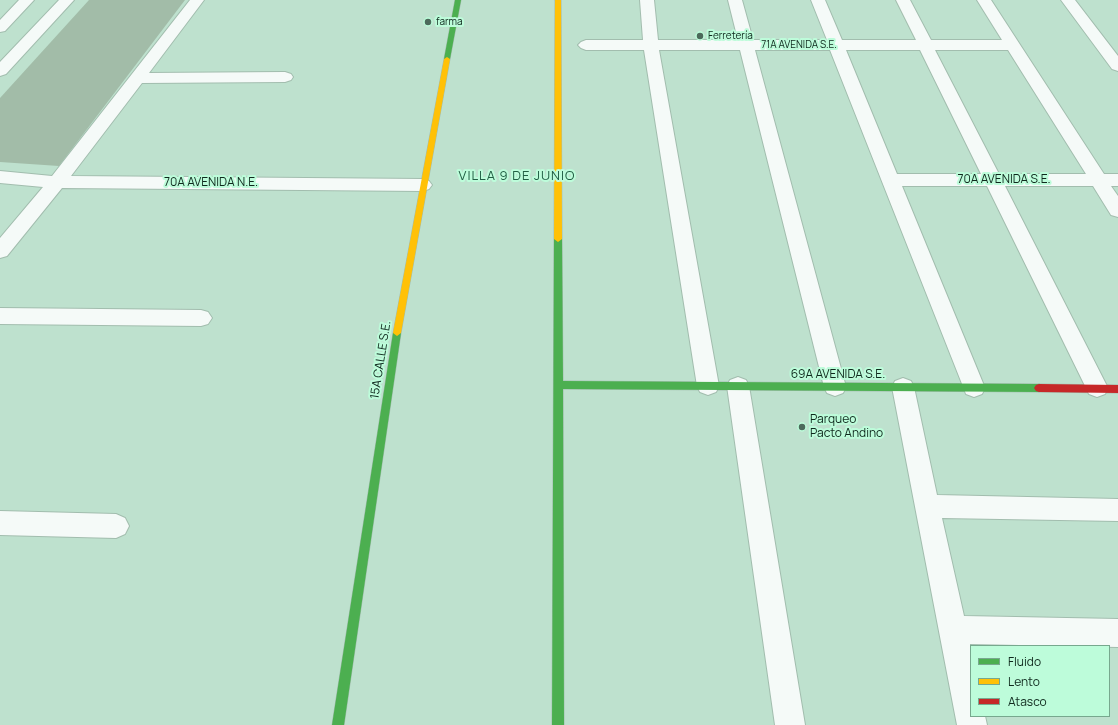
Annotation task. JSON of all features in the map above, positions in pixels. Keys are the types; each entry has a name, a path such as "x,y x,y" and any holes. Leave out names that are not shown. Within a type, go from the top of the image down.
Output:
{"street":[{"path":"0,28 27,0"},
{"path":"0,71 67,0"},
{"path":"0,251 57,182 197,0"},
{"name":"15A CALLE S.E.","path":"338,725 396,336 458,0"},
{"path":"558,0 558,725"},
{"path":"647,0 651,44 708,386"},
{"path":"735,0 835,387"},
{"path":"818,0 974,388"},
{"path":"903,0 1097,388"},
{"path":"984,0 1118,211"},
{"path":"1068,0 1118,66"},
{"name":"71A AVENIDA S.E.","path":"586,44 1012,45"},
{"path":"138,78 285,77"},
{"name":"70A AVENIDA N.E.","path":"0,177 57,182 423,185"},
{"name":"70A AVENIDA S.E.","path":"891,180 1118,180"},
{"path":"0,316 201,318"},
{"name":"69A AVENIDA S.E.","path":"558,385 1118,388"},
{"path":"738,386 790,725"},
{"path":"904,387 970,716"},
{"path":"927,506 1118,510"},
{"path":"0,523 116,526"},
{"path":"952,630 1118,633"}],"building":[{"path":"89,0 185,0 59,166 0,162 0,98"}],"traffic: fast":[{"path":"447,59 458,0"},
{"path":"558,239 558,725"},
{"path":"338,725 397,333"},
{"path":"558,385 1039,388"}],"traffic: slow":[{"path":"558,0 558,239"},
{"path":"397,333 447,59"}],"traffic: jam":[{"path":"1039,388 1118,389"}],"place":[{"name":"farma","path":"428,22"},
{"name":"Ferretería","path":"700,36"},
{"name":"Parqueo Pacto Andino","path":"802,427"}],"district":[{"name":"VILLA 9 DE JUNIO","path":"517,176"}]}
